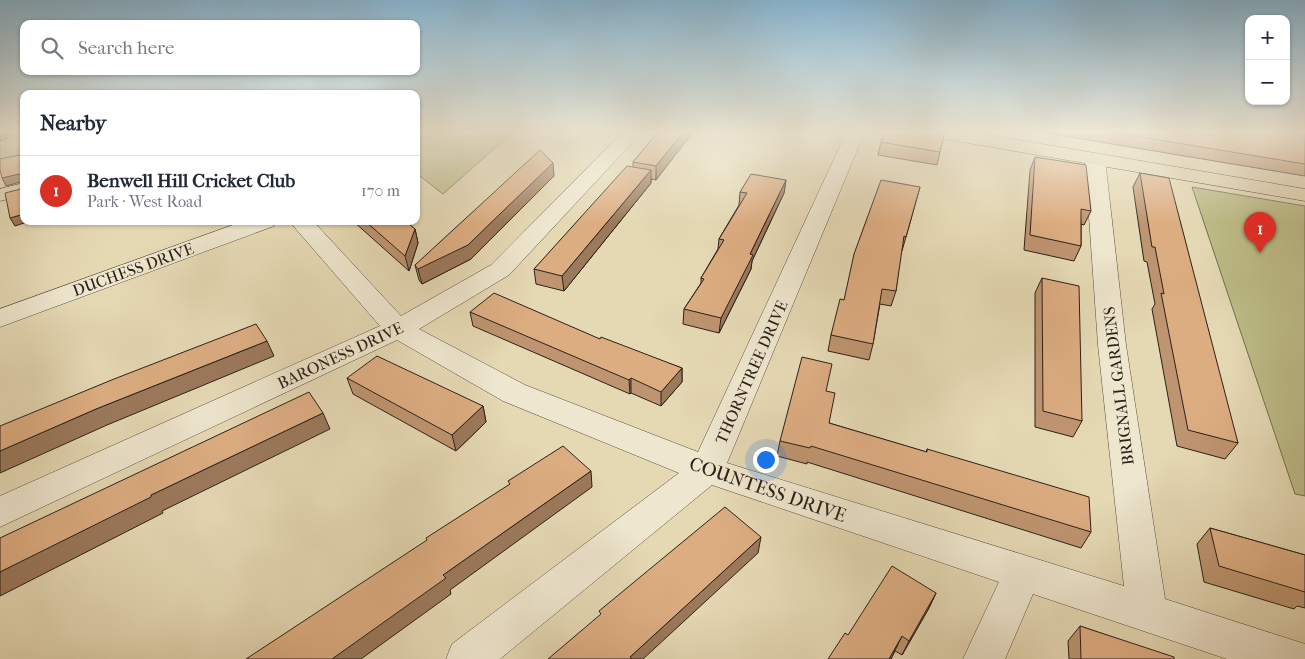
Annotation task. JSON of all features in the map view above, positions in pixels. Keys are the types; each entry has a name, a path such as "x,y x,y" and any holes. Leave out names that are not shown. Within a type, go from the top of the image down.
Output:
{"main road":[{"path":"1112,162 1305,194"},
{"path":"0,195 20,190"}],"street":[{"name":"BARONESS DRIVE","path":"0,512 398,329 500,270 604,162"},
{"name":"THORNTREE DRIVE","path":"467,659 708,470 843,162"},
{"name":"BRIGNALL GARDENS","path":"1095,162 1112,346 1147,613"},
{"name":"DUCHESS DRIVE","path":"0,318 255,225"},
{"name":"COUNTESS DRIVE","path":"304,225 398,329 514,393 708,470 1290,659"},
{"path":"984,659 1023,572"}],"shaded area":[{"path":"420,162 479,162 443,194 420,176"},
{"path":"1192,187 1305,206 1305,496 1295,494"}],"building":[{"path":"0,162 20,162 20,175 2,178"},
{"path":"527,162 553,163 468,245 418,269 415,265"},
{"path":"633,162 659,162 656,166"},
{"path":"1035,162 1065,162 1086,165 1091,211 1081,209 1081,246 1030,235"},
{"path":"627,166 651,170 562,276 534,269"},
{"path":"1140,173 1169,178 1238,443 1188,430 1161,293 1164,294 1155,247 1152,247"},
{"path":"751,174 786,180 750,254 753,255 721,318 684,309 704,279 701,278 724,240 719,239 747,193 740,192"},
{"path":"881,180 920,187 906,237 904,236 896,291 882,289 873,344 831,335 840,299 844,300 854,254"},
{"path":"20,189 20,215 10,218 5,193"},
{"path":"370,225 410,225 415,229 405,256"},
{"path":"1042,278 1079,286 1082,421 1043,411"},
{"path":"494,293 600,339 601,337 682,368 661,392 631,378 629,380 470,312"},
{"path":"256,324 267,341 96,409 0,451 0,426"},
{"path":"377,356 483,406 452,435 347,378"},
{"path":"802,357 832,364 826,391 835,393 829,423 927,452 927,449 1089,497 1091,532 811,446 810,448 780,441"},
{"path":"309,392 323,413 151,495 151,497 0,572 0,538"},
{"path":"563,446 591,471 443,575 446,578 332,659 246,659 427,540 426,538 510,484 508,481"},
{"path":"725,507 761,537 630,657 632,659 548,659 601,614 599,611"},
{"path":"1210,528 1305,555 1305,592 1219,566"},
{"path":"892,566 936,593 909,641 902,636 889,659 828,659 845,633 848,635"},
{"path":"1080,626 1174,657 1174,659 1081,659"}],"place":[{"name":"Benwell Hill Cricket Club","path":"1260,253"}]}
